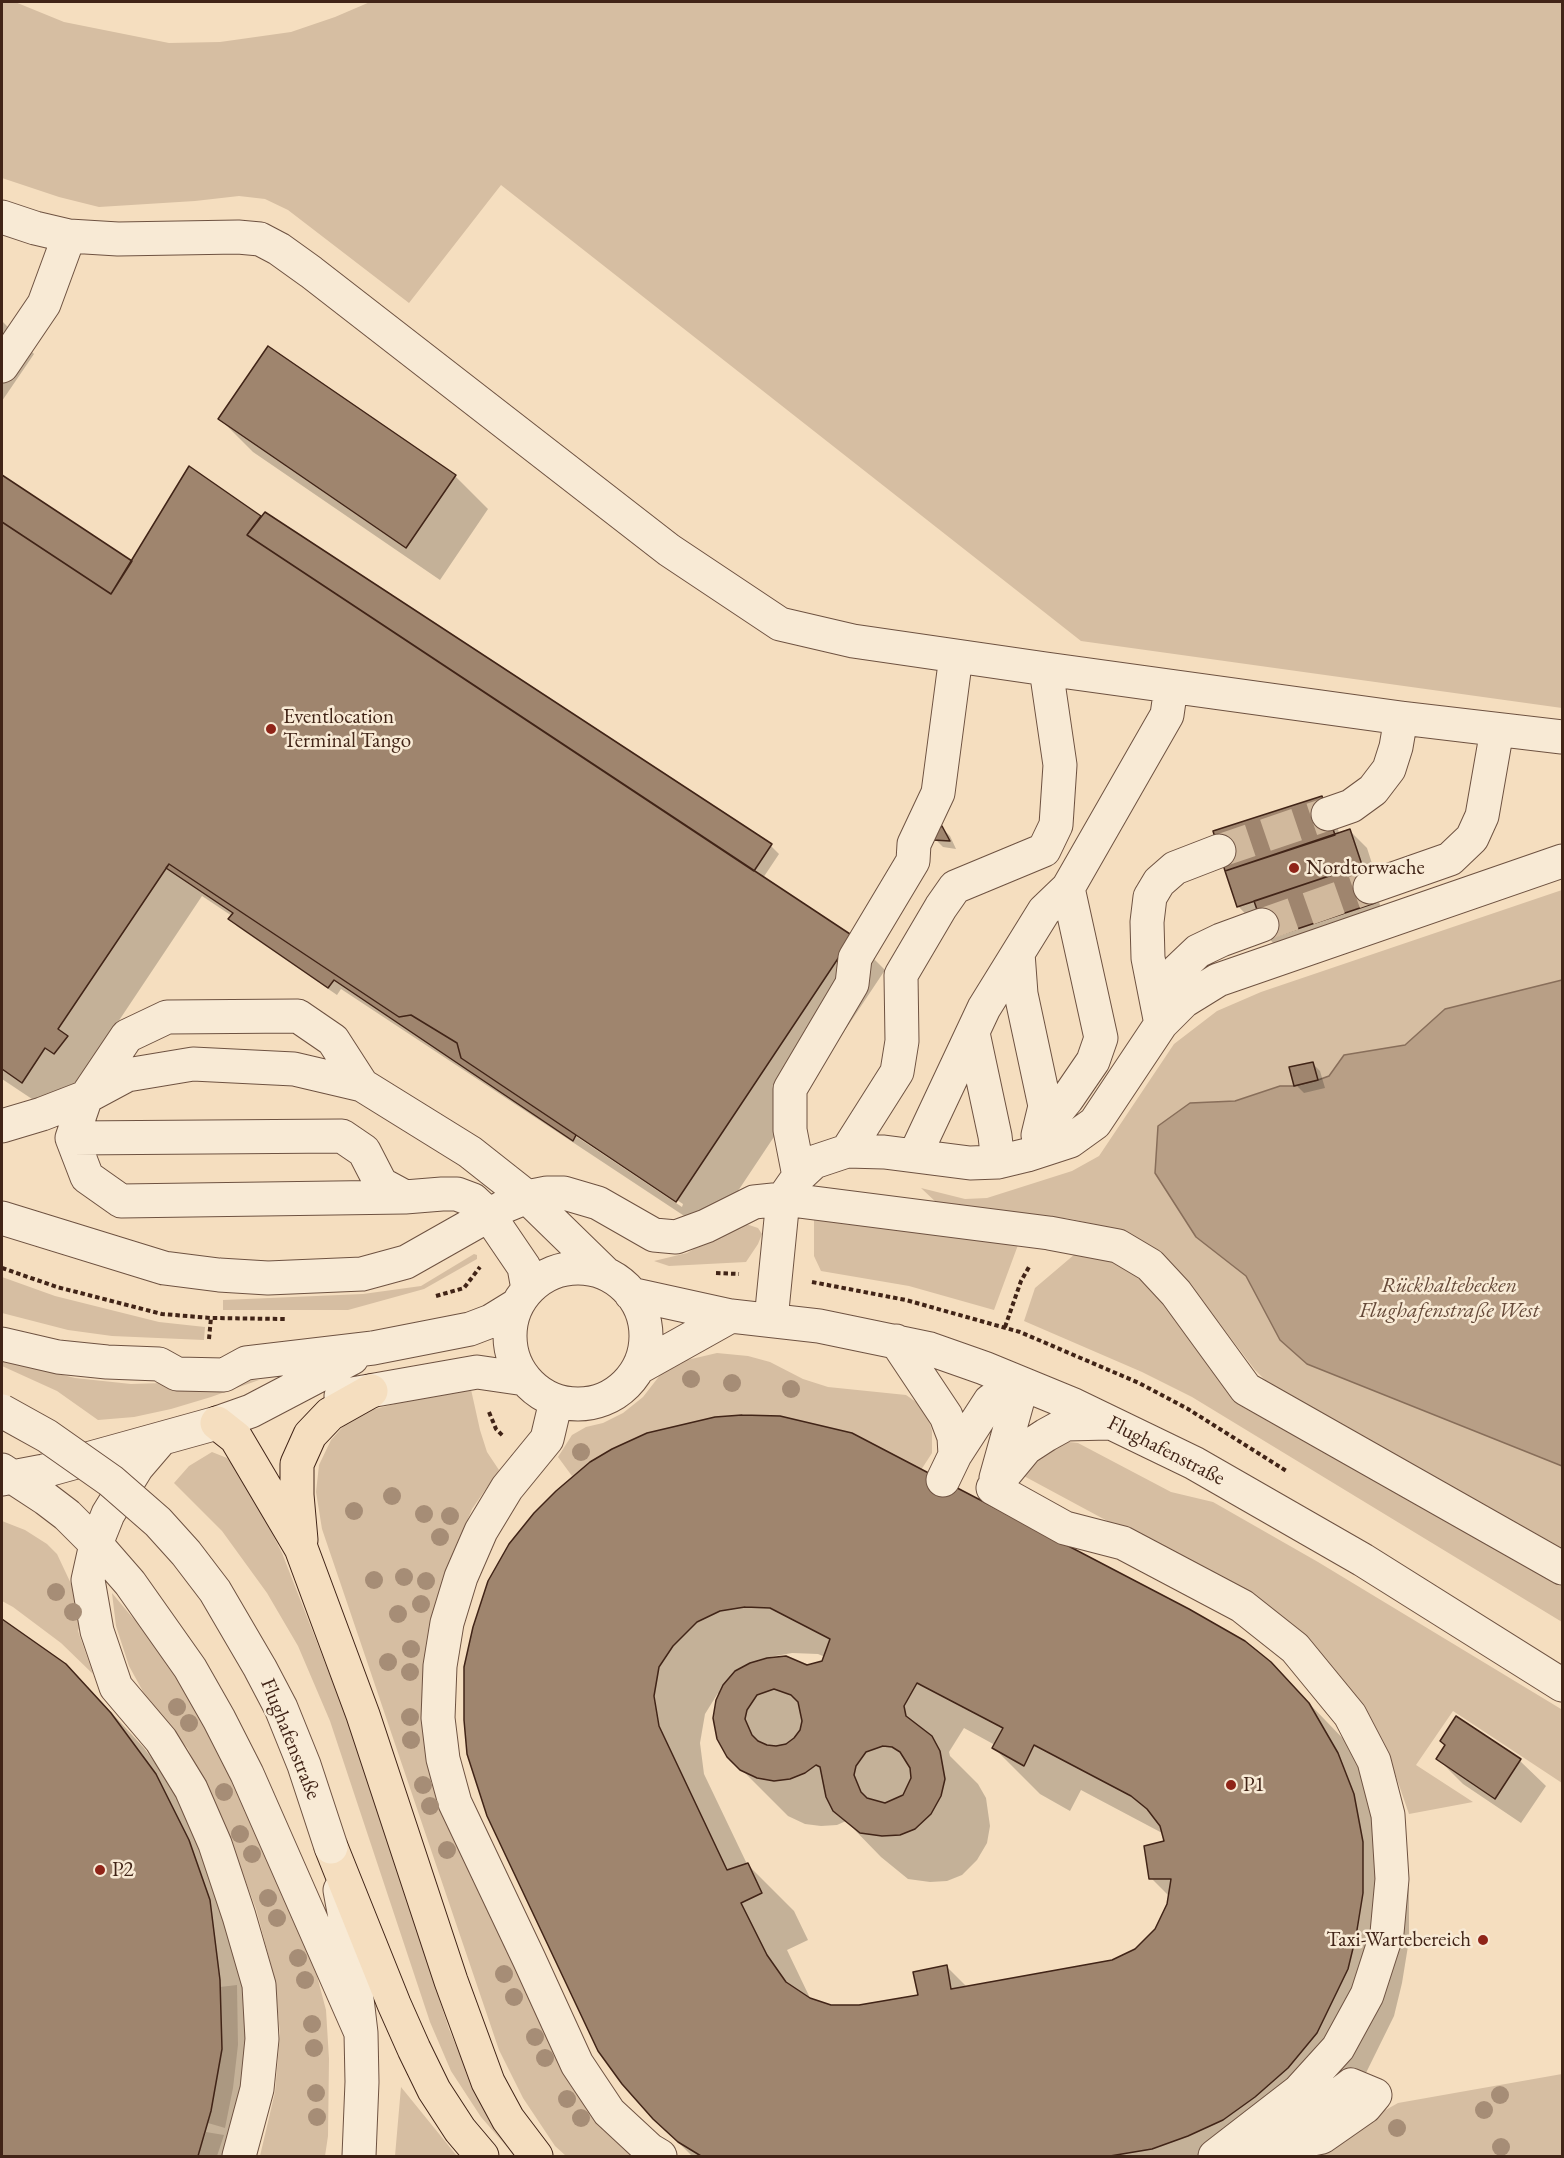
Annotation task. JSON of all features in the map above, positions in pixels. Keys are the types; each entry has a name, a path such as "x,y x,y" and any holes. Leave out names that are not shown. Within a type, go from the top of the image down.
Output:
{"highway":[{"path":"301,1548 297,1464 310,1435 330,1414 371,1391"},
{"path":"217,1423 236,1438 301,1548 363,1716 451,1981 488,2082 508,2119 536,2157"},
{"path":"332,1846 414,2049 441,2100 460,2130 482,2157"}],"street":[{"path":"2,217 69,236 118,240 238,237 260,239 279,249 311,272 669,550 780,624 853,641 1046,669 1401,718 1563,737"},
{"path":"2,366 44,304 69,236"},
{"path":"771,1320 791,1187 790,1089 852,984 855,958 913,861 914,844 938,793 956,656"},
{"path":"847,1152 897,1072 902,1041 901,975 941,907 955,887 1044,850 1056,825 1060,765 1046,669"},
{"path":"915,1155 984,1008 1044,911 1068,888 1167,715 1171,687"},
{"path":"1328,814 1351,806 1373,790 1389,769 1401,718"},
{"path":"1370,887 1450,859 1472,838 1482,816 1497,730"},
{"path":"1159,1013 1148,958 1147,922 1150,897 1159,882 1175,868 1219,851"},
{"path":"1159,1013 1218,980 1563,861"},
{"path":"1022,1149 1067,1099 1093,1061 1101,1038 1068,888"},
{"path":"2,1218 164,1268 268,1278 362,1274 406,1262 488,1214 527,1197 547,1193 564,1193 598,1203 654,1235 676,1237 706,1226 791,1187 814,1162 847,1152 884,1152 970,1163 1022,1149 1070,1141 1095,1123 1159,1013 1178,970 1198,951 1262,925"},
{"path":"1018,952 1021,994 1045,1106 1022,1149"},
{"path":"362,1085 333,1040 298,1016 167,1017 127,1036 86,1097 72,1138 87,1177 121,1200 405,1197 457,1194 473,1200 488,1214 524,1267 523,1297"},
{"path":"973,1033 995,1136 1022,1149"},
{"path":"2,1126 86,1097 127,1075 193,1064 294,1069 362,1085 470,1152 527,1197 619,1284 639,1307 644,1322 644,1353 638,1368"},
{"path":"72,1138 342,1136 364,1151 381,1184 405,1197"},
{"path":"791,1187 1118,1246 1150,1265 1176,1293 1246,1389 1563,1568"},
{"name":"Flughafenstraße","path":"2,1344 58,1357 159,1364 177,1374 224,1375 246,1363 373,1348 470,1329 491,1321 523,1297 541,1278 557,1271 573,1268 590,1269 619,1284 731,1316 819,1326 930,1349 984,1368 1074,1405 1194,1463 1353,1555 1563,1685"},
{"name":"Flughafenstraße","path":"523,1297 511,1323 510,1343 515,1362 525,1379 539,1392 556,1401 581,1404 603,1399 623,1386 638,1368 731,1316"},
{"path":"896,1341 946,1416 954,1437 949,1467 990,1401 1009,1388 1022,1385 989,1495"},
{"name":"Flughafenstraße","path":"5,1476 161,1439 217,1423 251,1411 373,1348"},
{"name":"Flughafenstraße","path":"251,1411 477,1372 525,1379"},
{"path":"556,1401 547,1439 507,1488 481,1531 461,1577 447,1623 440,1666 438,1718 443,1759 455,1803 530,1959 577,2064 609,2112 660,2157"},
{"name":"Flughafenstraße","path":"2,1411 47,1436 111,1481 158,1522 186,1553 215,1591 260,1668 280,1708 304,1765 332,1846 352,1956 361,2033 359,2157"},
{"path":"989,1495 1026,1448 1046,1435 1066,1424 1111,1423"},
{"path":"161,1439 137,1467 108,1514 96,1544 88,1580 97,1631 116,1687 161,1740 191,1789 215,1844 260,1985 262,2039 257,2090 240,2157"},
{"name":"Flughafenstraße","path":"5,1476 46,1499 67,1515 96,1544 130,1583 190,1668 247,1774 361,2033"},
{"path":"989,1495 1065,1528 1123,1543 1242,1606 1295,1648 1350,1715 1374,1761 1388,1815 1392,1879 1387,1933 1367,1995 1338,2049 1299,2091 1215,2157"},
{"path":"1223,2157 1322,2137 1365,2107 1375,2095"}],"path":[{"path":"1005,1327 1021,1281 1049,1233"},
{"path":"209,1346 211,1318"}],"shaded area":[{"path":"2,2 15,2 64,22 169,43 220,42 291,32 370,2 1562,2 1562,708 1081,641 501,185 409,303 288,210 265,199 239,196 99,207 59,197 2,178"},
{"path":"1562,890 1562,980 1560,983 1445,1009 1405,1045 1344,1055 1329,1076 1318,1080 1294,1086 1280,1086 1235,1101 1190,1103 1196,1237 1246,1276 1280,1340 1307,1364 1562,1466 1562,1548 1274,1389 1255,1370 1189,1283 1159,1251 1127,1232 1071,1219 938,1204 921,1188 965,1199 987,1198 1072,1171 1099,1156 1174,1044 1217,1011 1261,992"},
{"path":"814,1220 1018,1245 994,1310 909,1286 821,1271 814,1256"},
{"path":"741,1225 758,1228 762,1234 746,1262 669,1266 654,1261 687,1253 727,1230"},
{"path":"474,1254 477,1255 477,1259 424,1289 348,1310 223,1310 223,1300 363,1294 421,1286"},
{"path":"1075,1254 1114,1262 1137,1275 1167,1304 1237,1404 1562,1583 1562,1622 1192,1397 1142,1372 1024,1321 1035,1288"},
{"path":"2,1277 55,1296 159,1322 205,1327 204,1340 112,1336 68,1330 2,1313"},
{"path":"717,1353 748,1356 770,1362 803,1379 828,1387 906,1395 919,1404 927,1414 932,1431 932,1453 921,1470 852,1433 780,1416 742,1415 715,1417 647,1433 612,1449 572,1476 558,1457 572,1435 586,1427 603,1423 623,1413 643,1397 664,1370 687,1360"},
{"path":"2,1360 75,1378 131,1384 259,1380 171,1409 134,1417 98,1420 57,1391 2,1366"},
{"path":"470,1385 487,1452 499,1470 472,1509 449,1566 433,1769 642,2156 566,2156 555,2146 523,2098 499,2050 322,1529 316,1492 319,1465 331,1440 347,1422 367,1411"},
{"path":"1061,1441 1078,1443 1171,1492 1213,1502 1318,1562 1561,1709 1562,1783 1453,1711 1416,1765 1473,1802 1409,1814 1389,1756 1254,1600 1022,1475 1032,1455"},
{"path":"212,1452 227,1458 244,1477 282,1553 345,1714 449,2029 473,2086 514,2155 481,2117 451,2071 430,2022 330,1721 298,1646 267,1593 222,1531 174,1483 189,1466"},
{"path":"2,1521 25,1530 47,1544 57,1554 73,1588 80,1625 78,1631 93,1674 61,1643 2,1601"},
{"path":"112,1593 132,1617 149,1631 181,1681 225,1763 317,1976 326,2010 329,2059 328,2136 325,2156 260,2156 275,2092 280,2034 275,1980 256,1909 229,1837 188,1749 146,1697 129,1666 116,1626"},
{"path":"237,1985 238,2045 225,2128 208,2123 211,2111 220,1987"},
{"path":"1562,2074 1562,2156 1304,2156 1398,2103"},
{"path":"401,2087 457,2156 395,2156"},
{"path":"206,2132 224,2135 217,2156 198,2156"}],"water":[{"name":"Rückhaltebecken Flughafenstraße West","path":"1562,980 1562,1466 1307,1364 1280,1340 1246,1276 1196,1237 1155,1173 1158,1126 1190,1103 1235,1101 1280,1086 1294,1086 1318,1080 1329,1076 1344,1055 1405,1045 1445,1009"}],"building":[{"path":"268,346 456,475 406,548 218,419"},
{"name":"Eventlocation Terminal Tango","path":"189,466 261,516 247,535 853,936 676,1202 461,1058 457,1043 411,1015 399,1017 169,864 58,1029 68,1036 54,1054 45,1048 22,1083 2,1069 2,522 111,594"},
{"path":"2,475 132,561 111,594 2,522"},
{"path":"265,512 772,844 754,871 247,535"},
{"path":"1322,796 1335,835 1225,871 1213,831"},
{"path":"942,826 950,841 933,840 934,831"},
{"name":"Nordtorwache","path":"1350,829 1362,865 1237,907 1225,871"},
{"path":"169,864 399,1017 411,1015 457,1043 461,1058 576,1135 573,1141 334,980 328,988 228,919 233,913 166,868"},
{"path":"1362,865 1375,903 1267,939 1254,901"},
{"path":"1313,1062 1318,1080 1294,1086 1289,1067"},
{"name":"P1","path":"780,1416 852,1433 1189,1609 1245,1641 1271,1662 1309,1703 1338,1753 1354,1794 1363,1842 1363,1893 1348,1969 1317,2033 1288,2068 1255,2097 1223,2120 1188,2136 1152,2149 1110,2156 701,2156 678,2142 653,2119 622,2084 598,2051 487,1816 467,1754 464,1720 464,1667 473,1627 488,1581 509,1544 534,1513 556,1491 590,1462 612,1449 647,1433 715,1417","holes":["745,1607 770,1608 830,1639 822,1661 807,1665 786,1656 767,1658 735,1671 723,1685 716,1700 713,1718 717,1739 727,1757 740,1770 757,1778 774,1781 790,1779 805,1773 816,1765 820,1767 826,1797 833,1811 860,1833 882,1836 900,1835 915,1829 931,1814 941,1796 945,1779 940,1751 932,1736 906,1716 904,1706 917,1683 1003,1728 992,1748 1024,1766 1034,1745 1131,1796 1147,1809 1160,1826 1164,1841 1144,1846 1149,1879 1171,1879 1167,1904 1155,1929 1135,1949 1112,1960 951,1989 947,1965 913,1972 918,1995 859,2005 831,2005 810,1998 786,1982 767,1955 741,1903 762,1893 748,1863 727,1870 659,1726 654,1696 659,1667 673,1646 697,1622 720,1611","774,1689 791,1695 798,1702 802,1721 800,1730 794,1738 786,1744 776,1746 758,1741 752,1735 745,1719 747,1710 757,1695","883,1746 892,1747 900,1752 910,1768 911,1778 903,1795 885,1803 867,1798 861,1792 854,1775 856,1766 866,1752"]},
{"name":"P2","path":"2,1619 66,1664 111,1713 156,1774 189,1840 210,1900 220,1980 222,2049 211,2111 198,2156 2,2156"},
{"path":"1456,1716 1521,1759 1495,1799 1436,1759 1445,1745 1440,1741"}],"tunnel":[{"path":"1219,851 1328,814"},
{"path":"1262,925 1370,887"}],"place":[{"name":"Eventlocation Terminal Tango","path":"271,729"},
{"name":"Nordtorwache","path":"1294,868"},
{"name":"P1","path":"1231,1785"},
{"name":"P2","path":"100,1870"},
{"name":"Taxi-Wartebereich","path":"1483,1940"}]}
